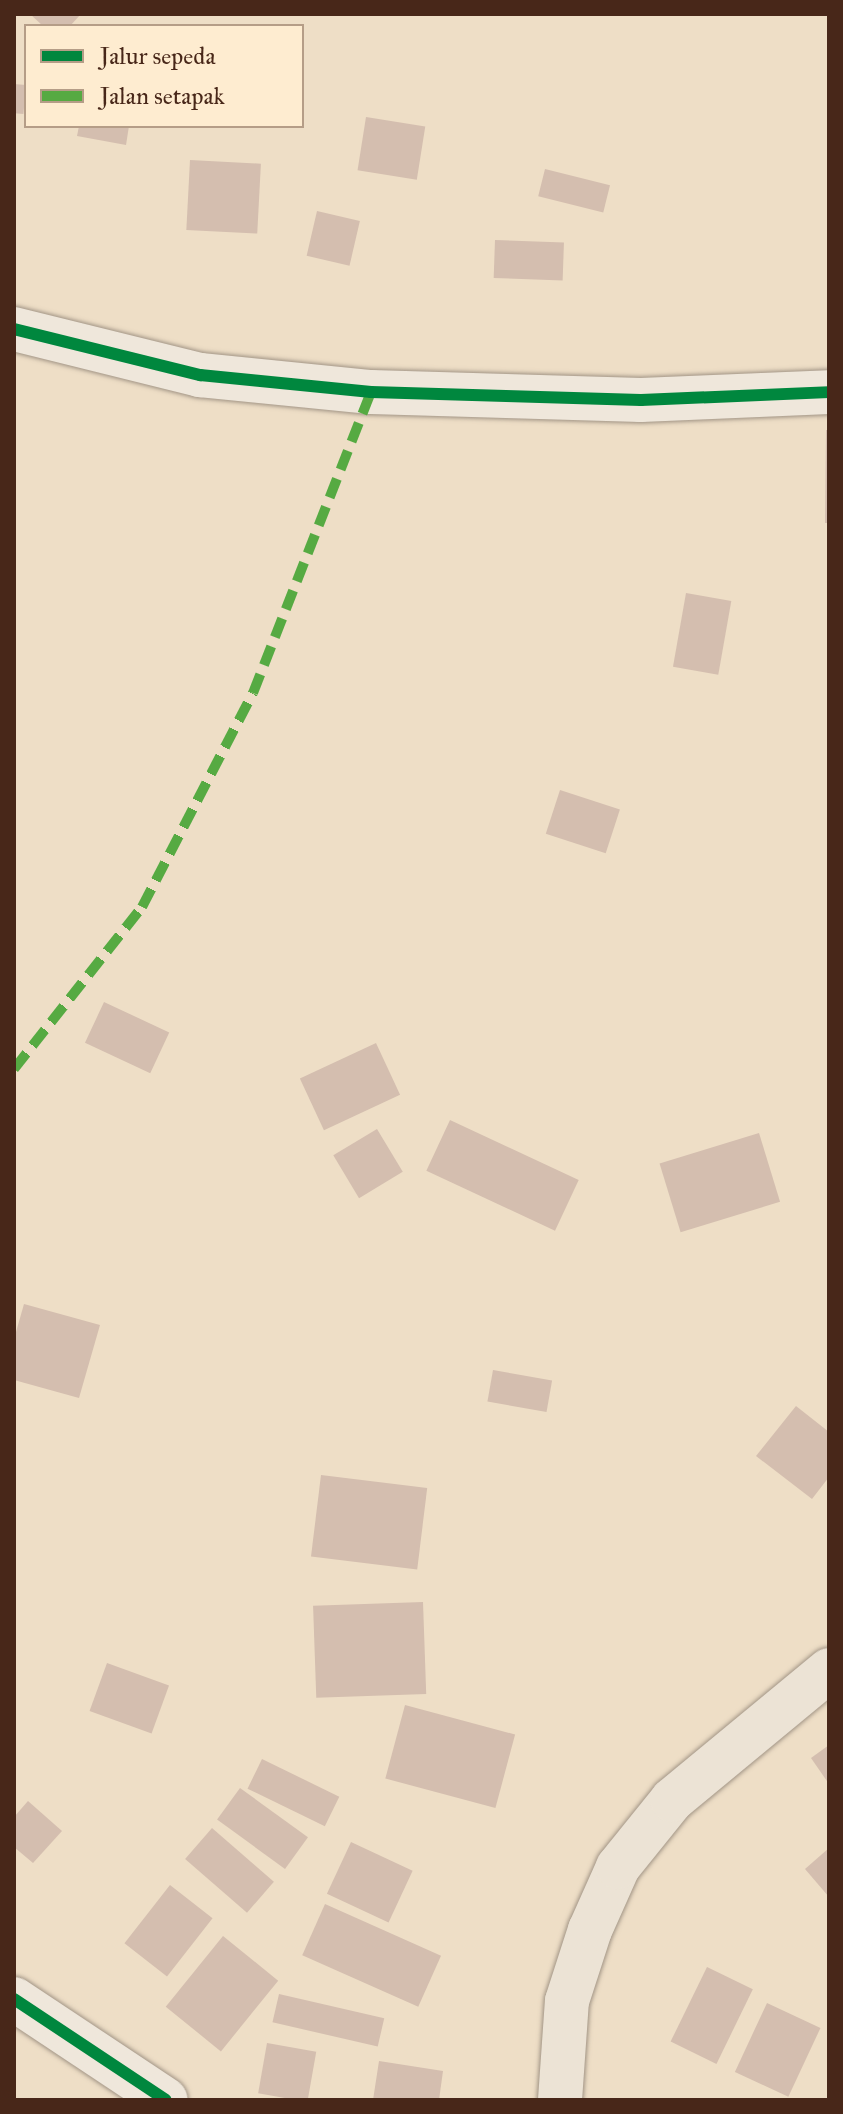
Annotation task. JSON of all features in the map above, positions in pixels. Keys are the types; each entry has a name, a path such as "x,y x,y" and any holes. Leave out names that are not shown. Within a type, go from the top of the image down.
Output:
{"main road":[{"path":"560,2100 567,2001 590,1930 618,1867 672,1800 829,1670"}],"street":[{"path":"14,329 200,375 371,392 641,400 829,392"},
{"path":"14,1999 166,2100"}],"building":[{"path":"30,14 81,14 72,24 41,24"},
{"path":"14,84 24,85 23,114 14,113"},
{"path":"366,117 425,126 417,180 358,170"},
{"path":"79,128 129,128 126,145 77,136"},
{"path":"190,160 261,164 257,234 186,230"},
{"path":"545,169 610,185 603,212 538,196"},
{"path":"317,211 360,221 350,266 307,256"},
{"path":"495,240 564,242 563,280 494,278"},
{"path":"826,430 829,430 829,523 825,523"},
{"path":"686,593 731,601 718,675 673,667"},
{"path":"560,790 620,809 606,853 546,834"},
{"path":"104,1002 169,1032 150,1073 85,1043"},
{"path":"376,1043 400,1095 324,1130 300,1078"},
{"path":"450,1120 579,1180 555,1231 426,1171"},
{"path":"377,1129 403,1172 359,1198 333,1155"},
{"path":"759,1133 780,1202 681,1232 660,1163"},
{"path":"24,1304 100,1325 79,1398 14,1380 14,1339"},
{"path":"493,1370 552,1380 547,1412 487,1402"},
{"path":"796,1406 829,1432 829,1477 812,1499 756,1456"},
{"path":"321,1475 427,1488 417,1569 311,1556"},
{"path":"423,1602 426,1694 316,1698 313,1606"},
{"path":"107,1663 169,1686 152,1733 90,1711"},
{"path":"405,1705 515,1735 495,1808 385,1778"},
{"path":"829,1745 829,1784 811,1758"},
{"path":"262,1759 339,1797 325,1826 248,1789"},
{"path":"240,1788 308,1837 285,1869 217,1820"},
{"path":"28,1801 62,1831 33,1863 14,1847 14,1817"},
{"path":"212,1828 274,1882 247,1913 185,1859"},
{"path":"351,1842 413,1871 389,1922 327,1894"},
{"path":"829,1848 829,1897 805,1869"},
{"path":"170,1885 213,1918 167,1977 124,1943"},
{"path":"325,1904 441,1956 418,2007 302,1955"},
{"path":"223,1936 278,1981 221,2051 166,2007"},
{"path":"707,1967 753,1989 716,2064 671,2042"},
{"path":"279,1994 384,2018 378,2047 272,2022"},
{"path":"767,2003 820,2028 788,2097 735,2072"},
{"path":"267,2043 316,2052 308,2100 258,2093"},
{"path":"379,2061 443,2071 439,2100 373,2100"}],"marked path":[{"path":"14,1069 142,907 253,693 371,392"}],"cycle path":[{"path":"14,329 200,375 371,392 641,400 829,392"},
{"path":"14,1999 166,2100"}]}
